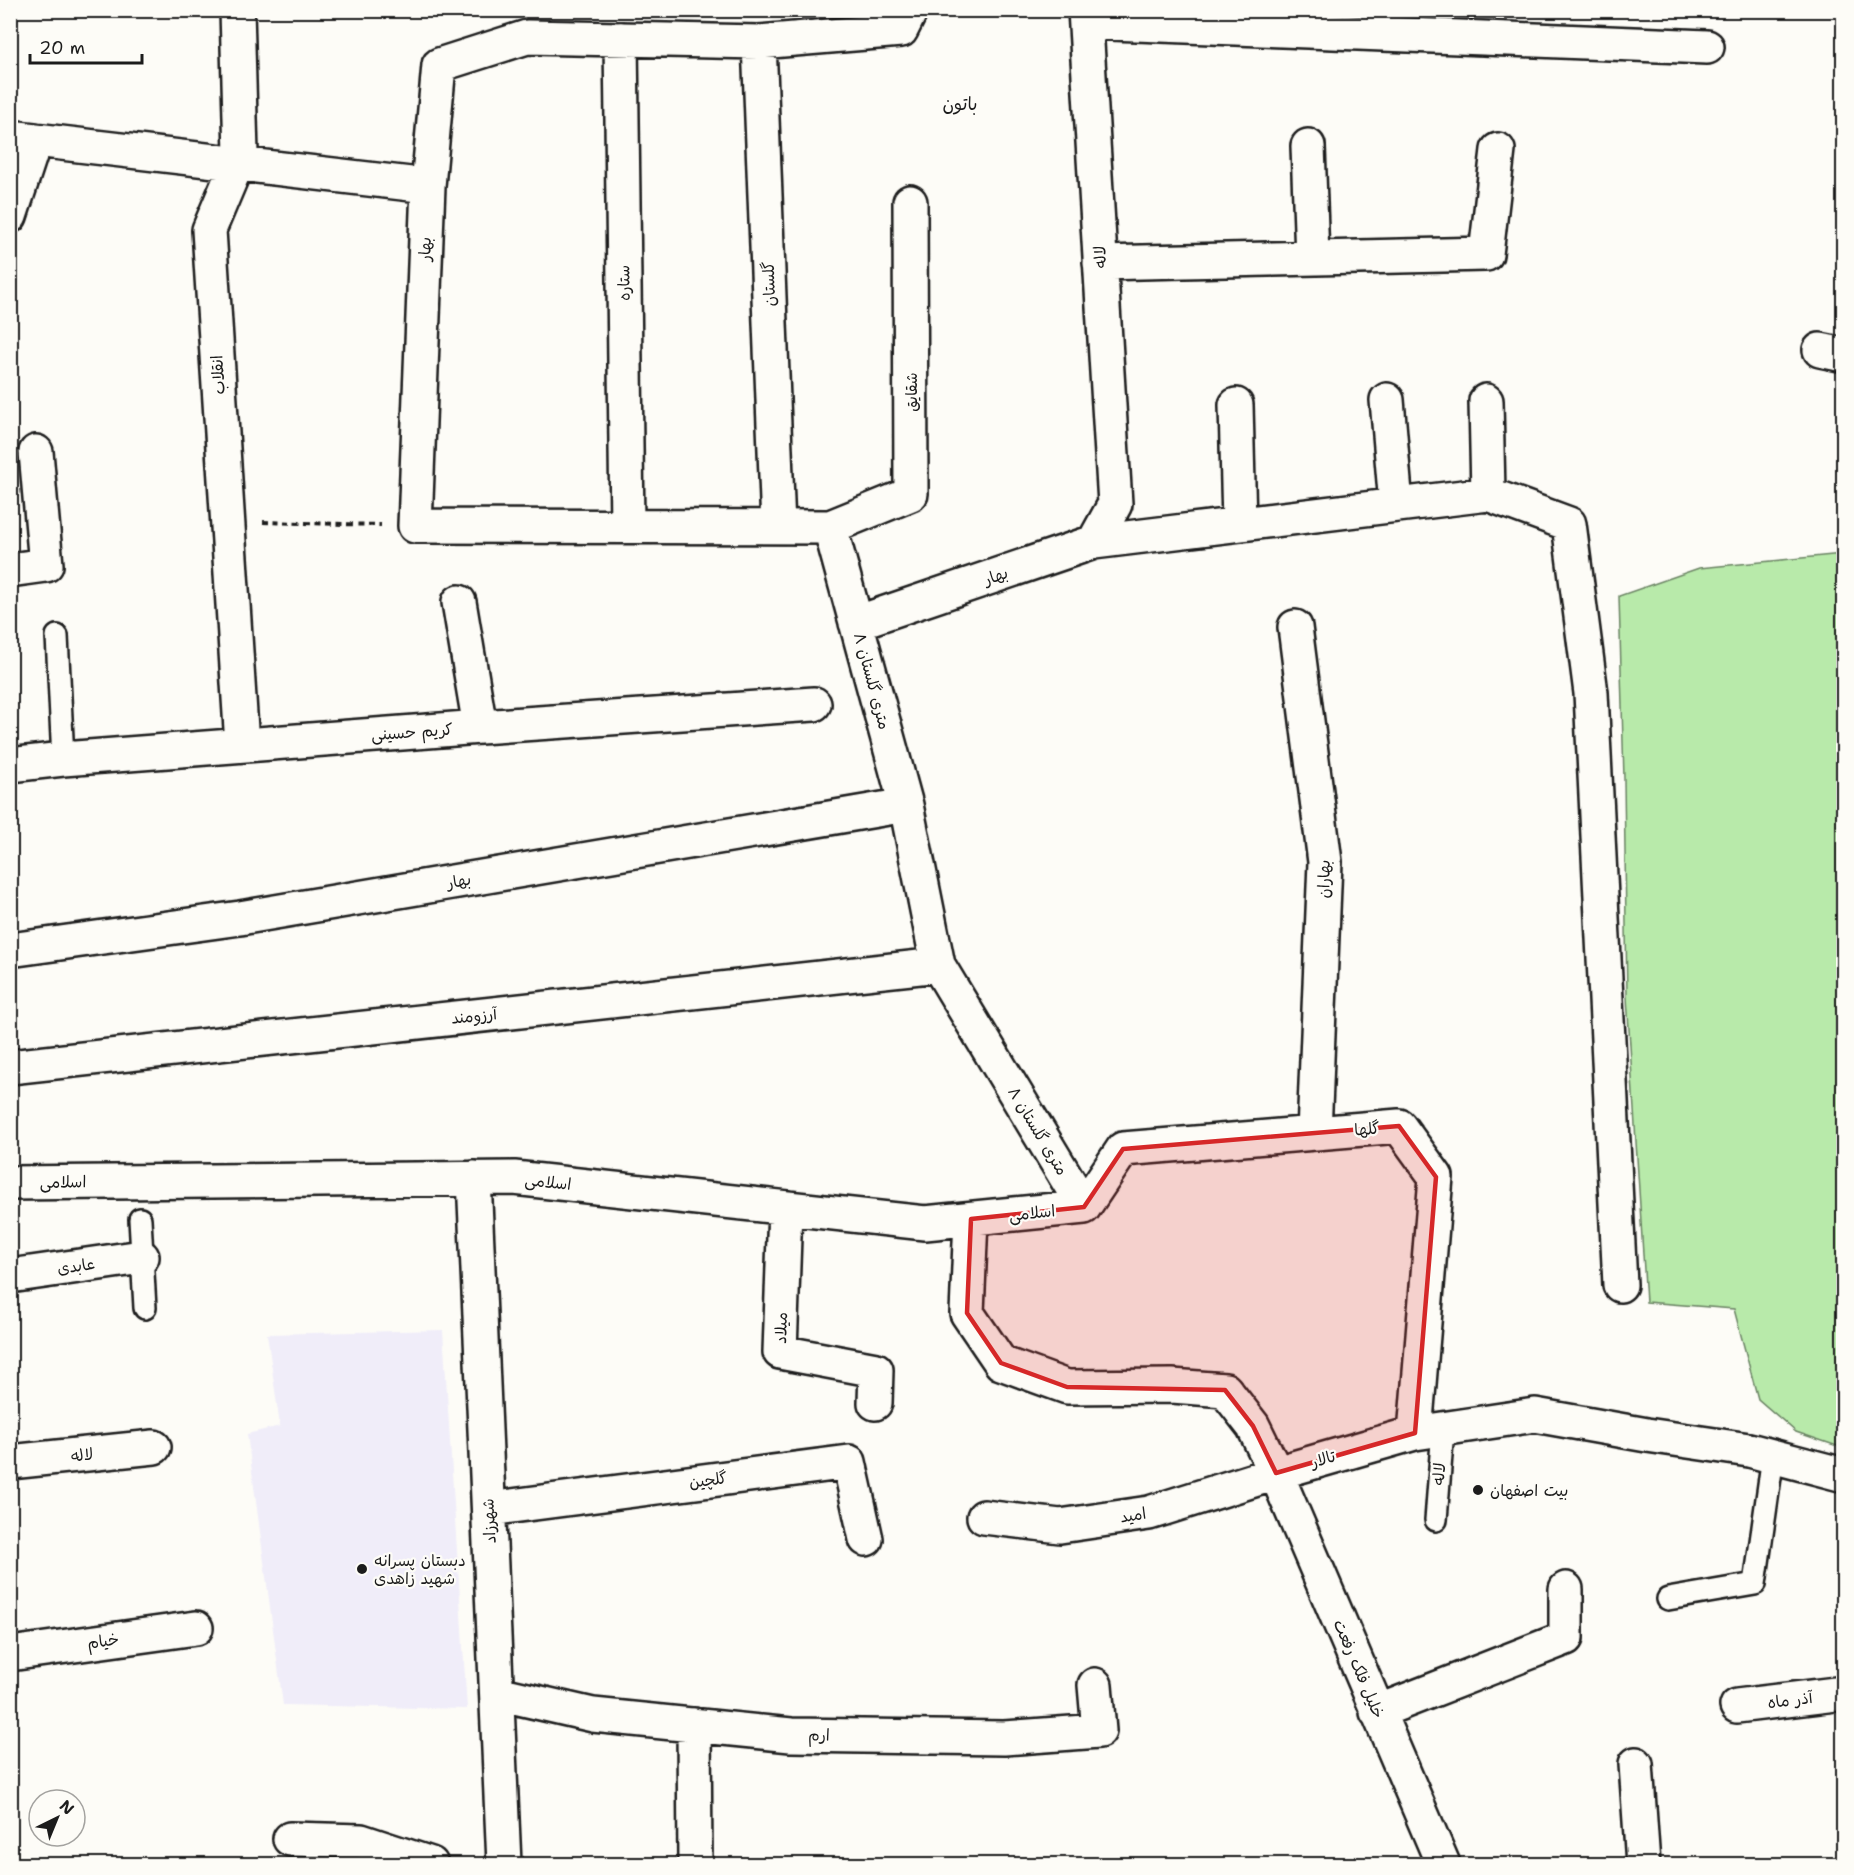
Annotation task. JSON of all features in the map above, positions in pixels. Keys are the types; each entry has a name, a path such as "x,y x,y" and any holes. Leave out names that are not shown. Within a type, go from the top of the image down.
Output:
{"street":[{"name":"انقلاب","path":"237,10 241,154 209,230 242,745"},
{"path":"527,24 621,39 759,42 902,30 911,10"},
{"path":"1085,16 1707,47"},
{"name":"لاله","path":"1085,16 1115,504 1094,542"},
{"name":"بهار","path":"415,526 428,186 439,65 527,24"},
{"name":"ستاره","path":"621,39 627,526"},
{"name":"گلستان","path":"759,42 778,527"},
{"path":"10,216 23,139 428,186"},
{"path":"1308,146 1312,258"},
{"path":"1100,262 1486,254 1498,150"},
{"name":"شقایق","path":"830,526 911,494 910,202"},
{"path":"1387,400 1396,505"},
{"path":"1486,401 1488,494 1569,524 1591,693 1620,1285"},
{"path":"1236,405 1239,524"},
{"path":"10,570 46,565 36,452"},
{"name":"بهار","path":"856,624 1094,542 1488,494"},
{"path":"415,526 830,526"},
{"name":"۸ متری گلستان","path":"830,526 906,805 938,965 1084,1207"},
{"path":"459,602 480,727"},
{"name":"بهاران","path":"1295,627 1325,862 1314,1133"},
{"name":"کریم حسینی","path":"10,765 242,745 814,704"},
{"name":"بهار","path":"10,950 240,918 906,805"},
{"name":"آرزومند","path":"10,1067 938,965"},
{"name":"گلها","path":"1084,1207 1123,1149 1399,1126 1436,1177 1429,1431"},
{"name":"شهرزاد","path":"474,1178 504,1864"},
{"name":"اسلامی","path":"10,1183 514,1178 925,1223 1084,1207"},
{"name":"میلاد","path":"785,1208 780,1352 876,1370 875,1403"},
{"path":"971,1219 967,1313 1001,1363 1067,1387 1172,1386 1225,1390 1253,1426 1276,1473"},
{"name":"عابدی","path":"10,1275 142,1257"},
{"name":"تالار","path":"1276,1473 1429,1431 1535,1415 1647,1436 1749,1450 1844,1475"},
{"name":"لاله","path":"10,1462 154,1447"},
{"name":"گلچین","path":"489,1509 849,1462 866,1539"},
{"name":"امید","path":"984,1517 1060,1526 1149,1513 1276,1473"},
{"name":"خلیل فلک رفعت","path":"1276,1473 1443,1864"},
{"path":"1377,1712 1566,1638 1566,1589"},
{"name":"خیام","path":"10,1654 196,1628"},
{"name":"ارم","path":"497,1693 593,1715 791,1735 1004,1737 1099,1731 1095,1685"},
{"name":"آذر ماه","path":"1737,1706 1844,1693"},
{"path":"694,1725 695,1864"},
{"path":"1636,1764 1643,1864"},
{"path":"290,1839 361,1841 431,1864"}],"lane":[{"path":"57,636 63,759"},
{"path":"140,1219 145,1308"},
{"name":"لاله","path":"1429,1431 1436,1520"},
{"path":"1668,1599 1755,1584 1773,1456"}],"path":[{"path":"228,521 415,526"}],"highlighted area":[{"path":"1399,1126 1436,1177 1415,1433 1276,1473 1253,1426 1225,1390 1067,1387 1001,1363 967,1313 971,1219 1084,1207 1123,1149"}],"shaded area":[{"name":"دبستان پسرانه شهید زاهدی","path":"443,1330 467,1709 283,1705 247,1434 280,1426 267,1334"}],"green space":[{"path":"1844,554 1843,1448 1796,1432 1758,1399 1734,1309 1646,1302 1627,997 1619,596 1699,568"}],"place":[{"name":"بيت اصفهان","path":"1478,1490"},
{"name":"دبستان پسرانه شهید زاهدی","path":"362,1569"}],"district":[{"name":"باتون","path":"960,104"}]}
